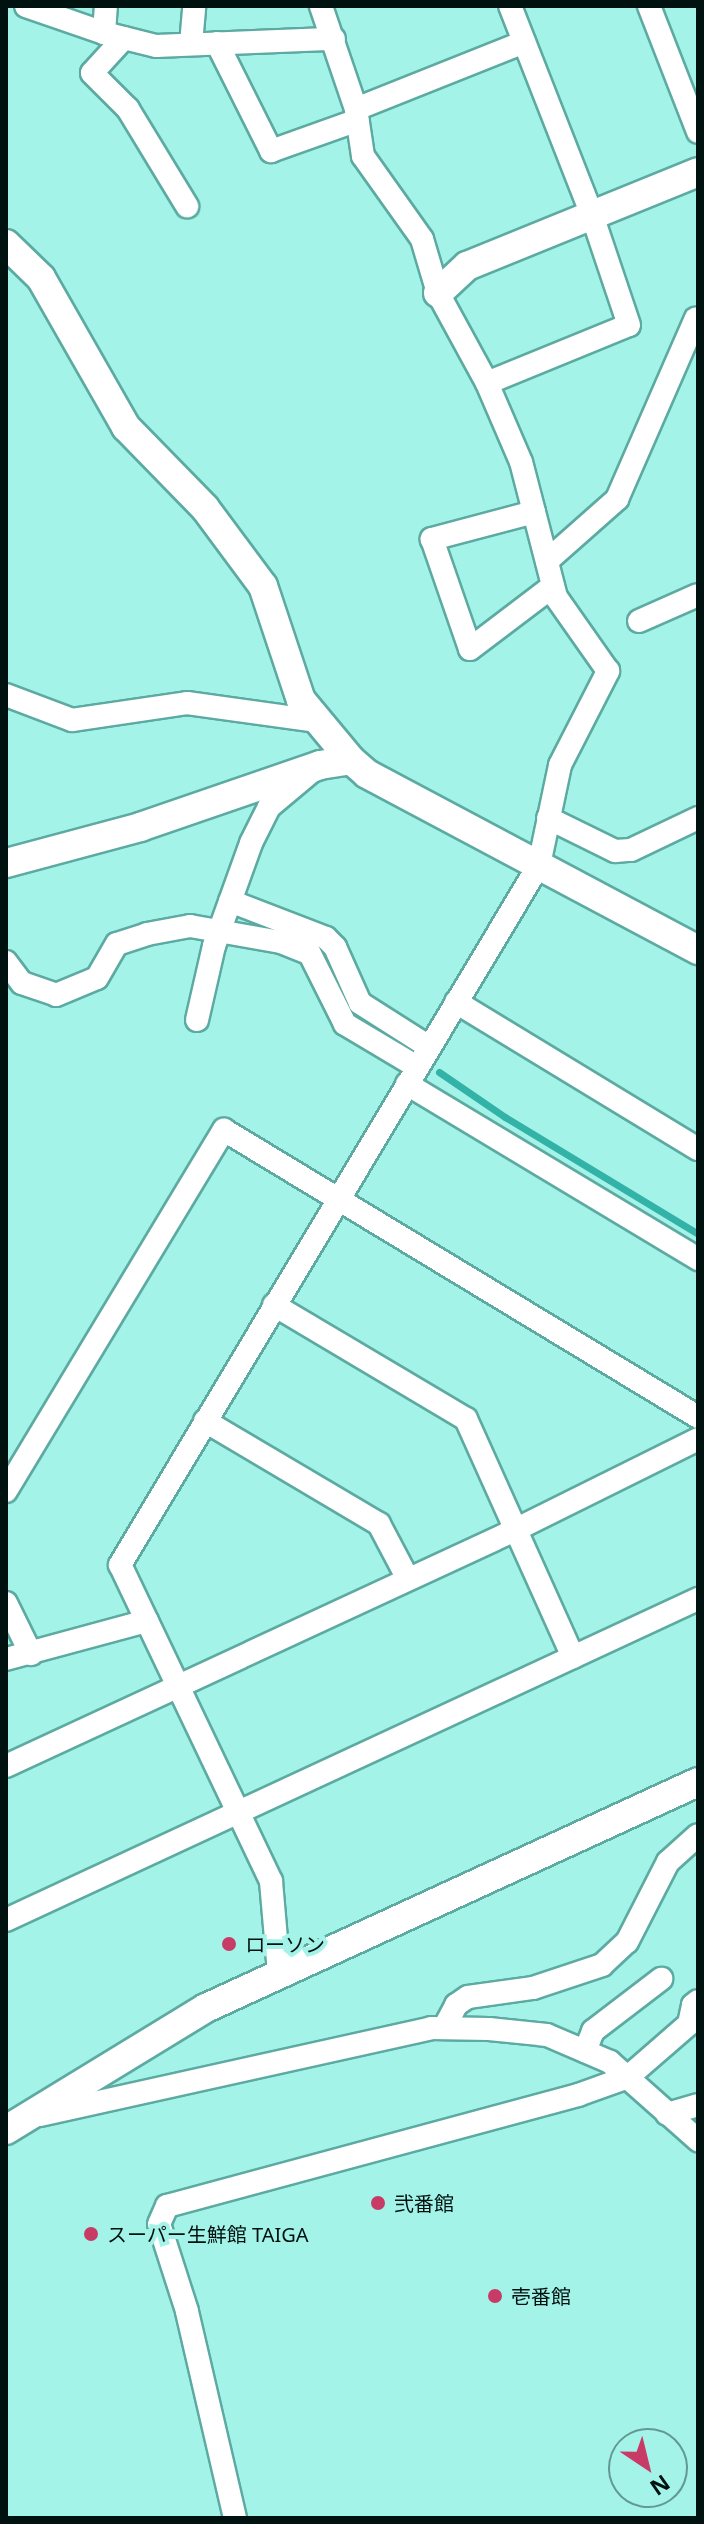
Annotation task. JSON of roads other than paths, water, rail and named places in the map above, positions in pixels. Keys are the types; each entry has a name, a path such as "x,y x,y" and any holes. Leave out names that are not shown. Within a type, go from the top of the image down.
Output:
{"street":[{"path":"26,6 114,36 156,46 334,39"},
{"path":"106,6 114,36 92,73 128,109 187,206"},
{"path":"191,44 194,6"},
{"path":"279,1973 271,1881 120,1565 539,865 560,765 608,671 556,597 521,462 487,383 438,293 422,239 363,156 357,114 321,6"},
{"path":"487,383 629,325 592,215 510,6"},
{"path":"649,6 698,132"},
{"path":"217,43 271,151 524,42"},
{"path":"438,293 467,266 698,172"},
{"path":"6,244 41,278 126,427 205,508 263,586 301,700 351,760 367,774 698,950"},
{"path":"547,561 617,499 696,318"},
{"path":"534,512 432,539 470,649 553,586"},
{"path":"639,621 698,595"},
{"path":"6,695 72,720 187,703 316,721"},
{"path":"6,863 140,827 320,765 351,760"},
{"path":"197,1020 220,929 269,807 320,765"},
{"path":"548,818 615,851 631,850 698,818"},
{"path":"230,901 318,946 345,1024 418,1066 698,1259"},
{"path":"6,962 22,983 56,995 97,978 117,944 190,926 281,942 335,947 360,1003 418,1066"},
{"path":"456,1002 698,1149"},
{"path":"345,1024 360,1003"},
{"path":"6,1491 224,1130 698,1417"},
{"path":"274,1305 466,1419 573,1657"},
{"path":"205,1421 379,1524 408,1579"},
{"path":"6,1766 515,1530 698,1439"},
{"path":"6,1920 698,1599"},
{"path":"6,1603 31,1654"},
{"path":"6,1659 147,1621"},
{"path":"14,2124 206,2008 698,1782"},
{"path":"444,2028 456,2005 468,1997 533,1988 602,1965 627,1942 668,1862 698,1835"},
{"path":"585,2051 593,2031 661,1979"},
{"path":"235,2518 187,2311 155,2216 167,2206 578,2095 628,2077 689,2024 693,2005 698,2001"},
{"path":"14,2124 118,2106 386,2037 444,2028 547,2035 610,2062 698,2140"},
{"path":"667,2114 698,2105"}],"waterway":[{"path":"324,955 334,979"},
{"path":"369,1024 387,1037"},
{"path":"439,1072 505,1117 698,1234"}],"place":[{"name":"ローソン","path":"229,1944"},
{"name":"弐番館","path":"378,2203"},
{"name":"スーパー生鮮館 TAIGA","path":"91,2234"},
{"name":"壱番館","path":"495,2296"}]}
